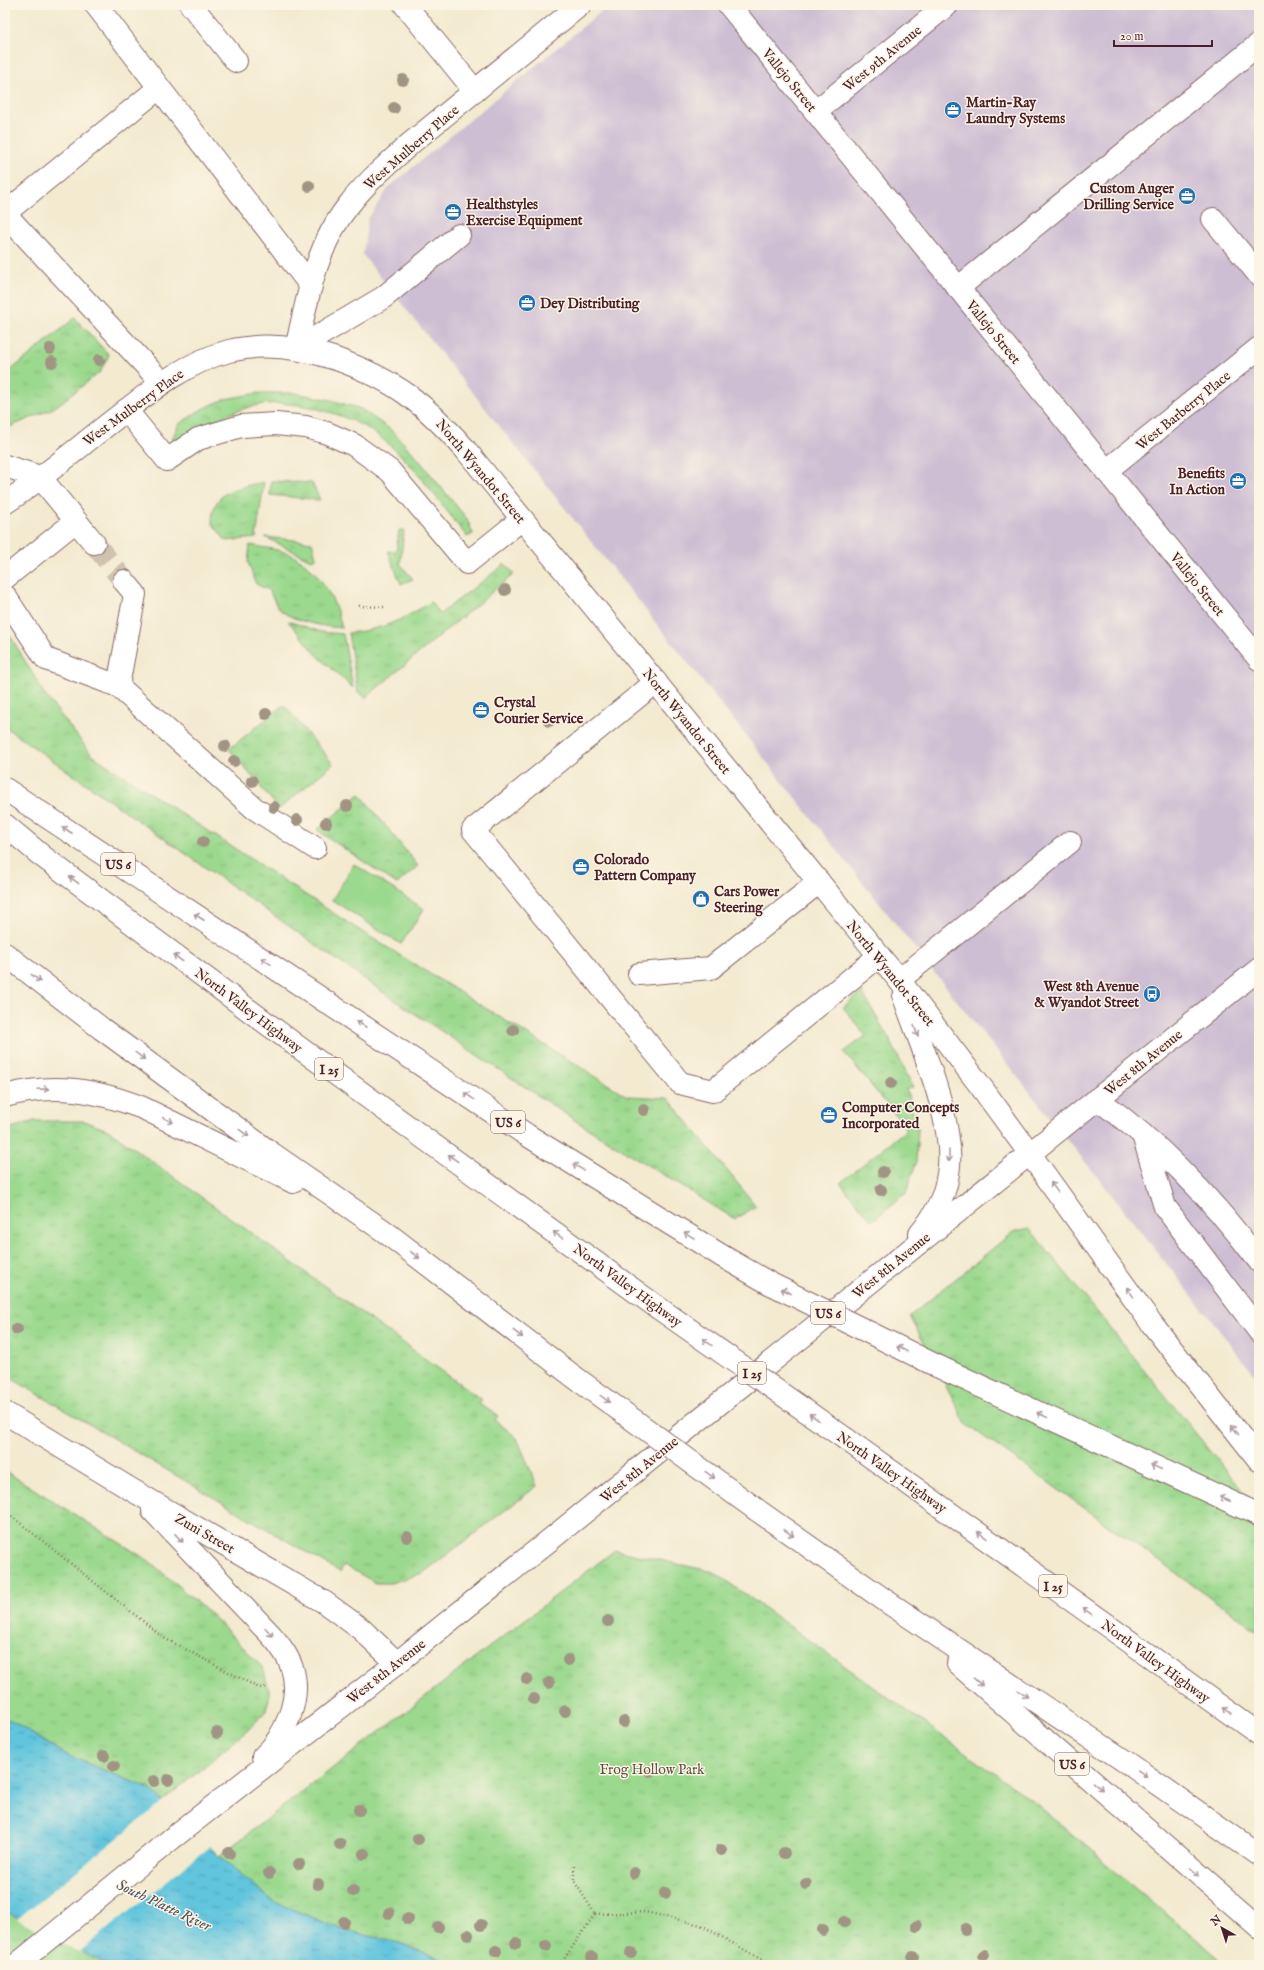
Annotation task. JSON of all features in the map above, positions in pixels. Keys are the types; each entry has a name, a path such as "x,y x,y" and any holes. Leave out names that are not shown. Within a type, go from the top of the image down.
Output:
{"main road":[{"path":"96,5 311,286"},
{"path":"191,5 236,61"},
{"path":"405,5 475,91"},
{"name":"West Mulberry Place","path":"5,503 162,383 192,365 229,351 279,347 296,349 311,286 325,245 347,206 388,164 580,5"},
{"name":"Vallejo Street","path":"730,5 1106,471 1257,653"},
{"name":"West 9th Avenue","path":"816,111 948,5"},
{"path":"958,288 1259,44"},
{"path":"159,88 5,213 162,383"},
{"path":"1213,219 1259,275"},
{"path":"296,349 384,297 459,235"},
{"name":"West Barberry Place","path":"1106,471 1259,348"},
{"name":"North Wyandot Street","path":"296,349 328,357 378,376 422,405 438,419 465,449 899,980 979,1084 1152,1324 1259,1460"},
{"path":"126,410 167,460 198,440 241,426 276,424 306,427 327,433 354,445 390,471 466,563 522,519"},
{"path":"5,466 40,477 94,543"},
{"path":"5,578 76,521"},
{"path":"118,686 135,594 124,580"},
{"path":"5,596 46,659 118,686 254,808 315,848"},
{"path":"656,682 473,830 478,837 680,1083 713,1091 879,956"},
{"name":"US 6","path":"5,789 527,1135 722,1256 769,1283 937,1366 1077,1432 1259,1514"},
{"name":"North Valley Highway","path":"5,825 42,856 297,1046 657,1307 846,1439 1259,1734"},
{"path":"902,1257 930,1222 942,1197 949,1173 949,1150 946,1121 899,980 1070,842"},
{"path":"639,974 711,968 819,882"},
{"path":"5,954 102,1029 261,1145 384,1231 573,1376 757,1510 886,1601 1139,1771 1259,1855"},
{"name":"West 8th Avenue","path":"16,1965 198,1816 397,1663 1259,969"},
{"path":"5,1096 25,1090 68,1088 122,1100 150,1112 295,1183 384,1231"},
{"path":"1097,1099 1123,1118 1178,1165 1238,1234 1259,1261"},
{"path":"1143,1135 1165,1207 1259,1331"},
{"name":"Zuni Street","path":"5,1413 132,1490 324,1602 362,1629 397,1663"},
{"path":"132,1490 272,1635 284,1650 292,1668 295,1680 294,1696 290,1715 280,1735 265,1755 198,1816"},
{"name":"US 6","path":"886,1601 1259,1927"}],"path":[{"path":"359,606 386,607"},
{"path":"5,1511 164,1638 259,1688 273,1685"},
{"path":"574,1866 574,1881 595,1914"},
{"path":"595,1914 646,1912 701,1925 771,1965"},
{"path":"560,1965 595,1914"}],"shaded area":[{"path":"609,5 1259,5 1259,1380 363,255 368,219 389,187"}],"green space":[{"path":"75,318 109,355 100,372 54,408 5,429 5,375"},
{"path":"258,393 295,393 331,400 361,409 391,430 414,454 467,519 473,534 467,537 407,462 384,440 372,431 357,423 324,410 289,404 273,403 258,405 228,415 180,439 172,439 179,424 202,409 225,399"},
{"path":"271,481 312,483 320,500 270,495"},
{"path":"264,482 256,538 226,541 212,523 216,503 228,492 245,486"},
{"path":"399,530 404,530 400,564 413,579 401,584 388,551 396,552"},
{"path":"265,537 312,542 316,558 311,560"},
{"path":"250,545 278,550 294,556 304,562 326,587 339,617 342,628 307,622 289,616 282,611 277,606 269,590 256,584 248,562"},
{"path":"505,564 514,574 366,697 358,692 348,633 382,627 411,614 431,602 440,614"},
{"path":"288,621 321,632 343,634 353,688 318,656"},
{"path":"5,627 45,695 92,755 356,928 627,1096 668,1098 756,1206 735,1219 579,1123 387,995 5,727"},
{"path":"284,705 333,764 279,809 229,749"},
{"path":"360,794 418,866 397,884 317,830"},
{"path":"354,864 424,909 401,944 332,900"},
{"path":"862,992 892,1044 913,1087 906,1089 918,1128 916,1163 906,1193 872,1221 840,1183 907,1129 844,1052 866,1036 843,1007"},
{"path":"34,1121 84,1121 110,1131 482,1400 478,1403 498,1416 495,1420 517,1438 537,1486 423,1573 391,1583 376,1583 344,1565 340,1572 9,1377 5,1373 5,1130"},
{"path":"1029,1228 1259,1511 1259,1632 966,1424 910,1316 1013,1232"},
{"path":"5,1471 149,1561 214,1617 263,1668 269,1690 269,1699 265,1712 249,1729 163,1801 150,1789 64,1754 10,1720 5,1719"},
{"name":"Frog Hollow Park","path":"615,1550 714,1572 1034,1802 1227,1965 456,1965 402,1944 341,1929 274,1902 219,1856"},
{"path":"5,1911 9,1912 107,1965 5,1965"}],"water":[{"name":"South Platte River","path":"5,1719 10,1720 64,1754 150,1789 219,1856 274,1902 341,1929 402,1944 456,1965 107,1965 5,1911"}],"pier":[{"path":"165,1800 211,1845 79,1952 17,1919"}],"tunnel":[{"path":"94,543 124,581"}],"place":[{"name":"Martin-Ray Laundry Systems","path":"953,110"},
{"name":"Custom Auger Drilling Service","path":"1187,196"},
{"name":"Healthstyles Exercise Equipment","path":"453,212"},
{"name":"Dey Distributing","path":"527,303"},
{"name":"Benefits In Action","path":"1238,481"},
{"name":"Crystal Courier Service","path":"481,710"},
{"name":"Colorado Pattern Company","path":"581,867"},
{"name":"Cars Power Steering","path":"701,899"},
{"name":"West 8th Avenue & Wyandot Street","path":"1152,994"},
{"name":"Computer Concepts Incorporated","path":"829,1115"}]}
